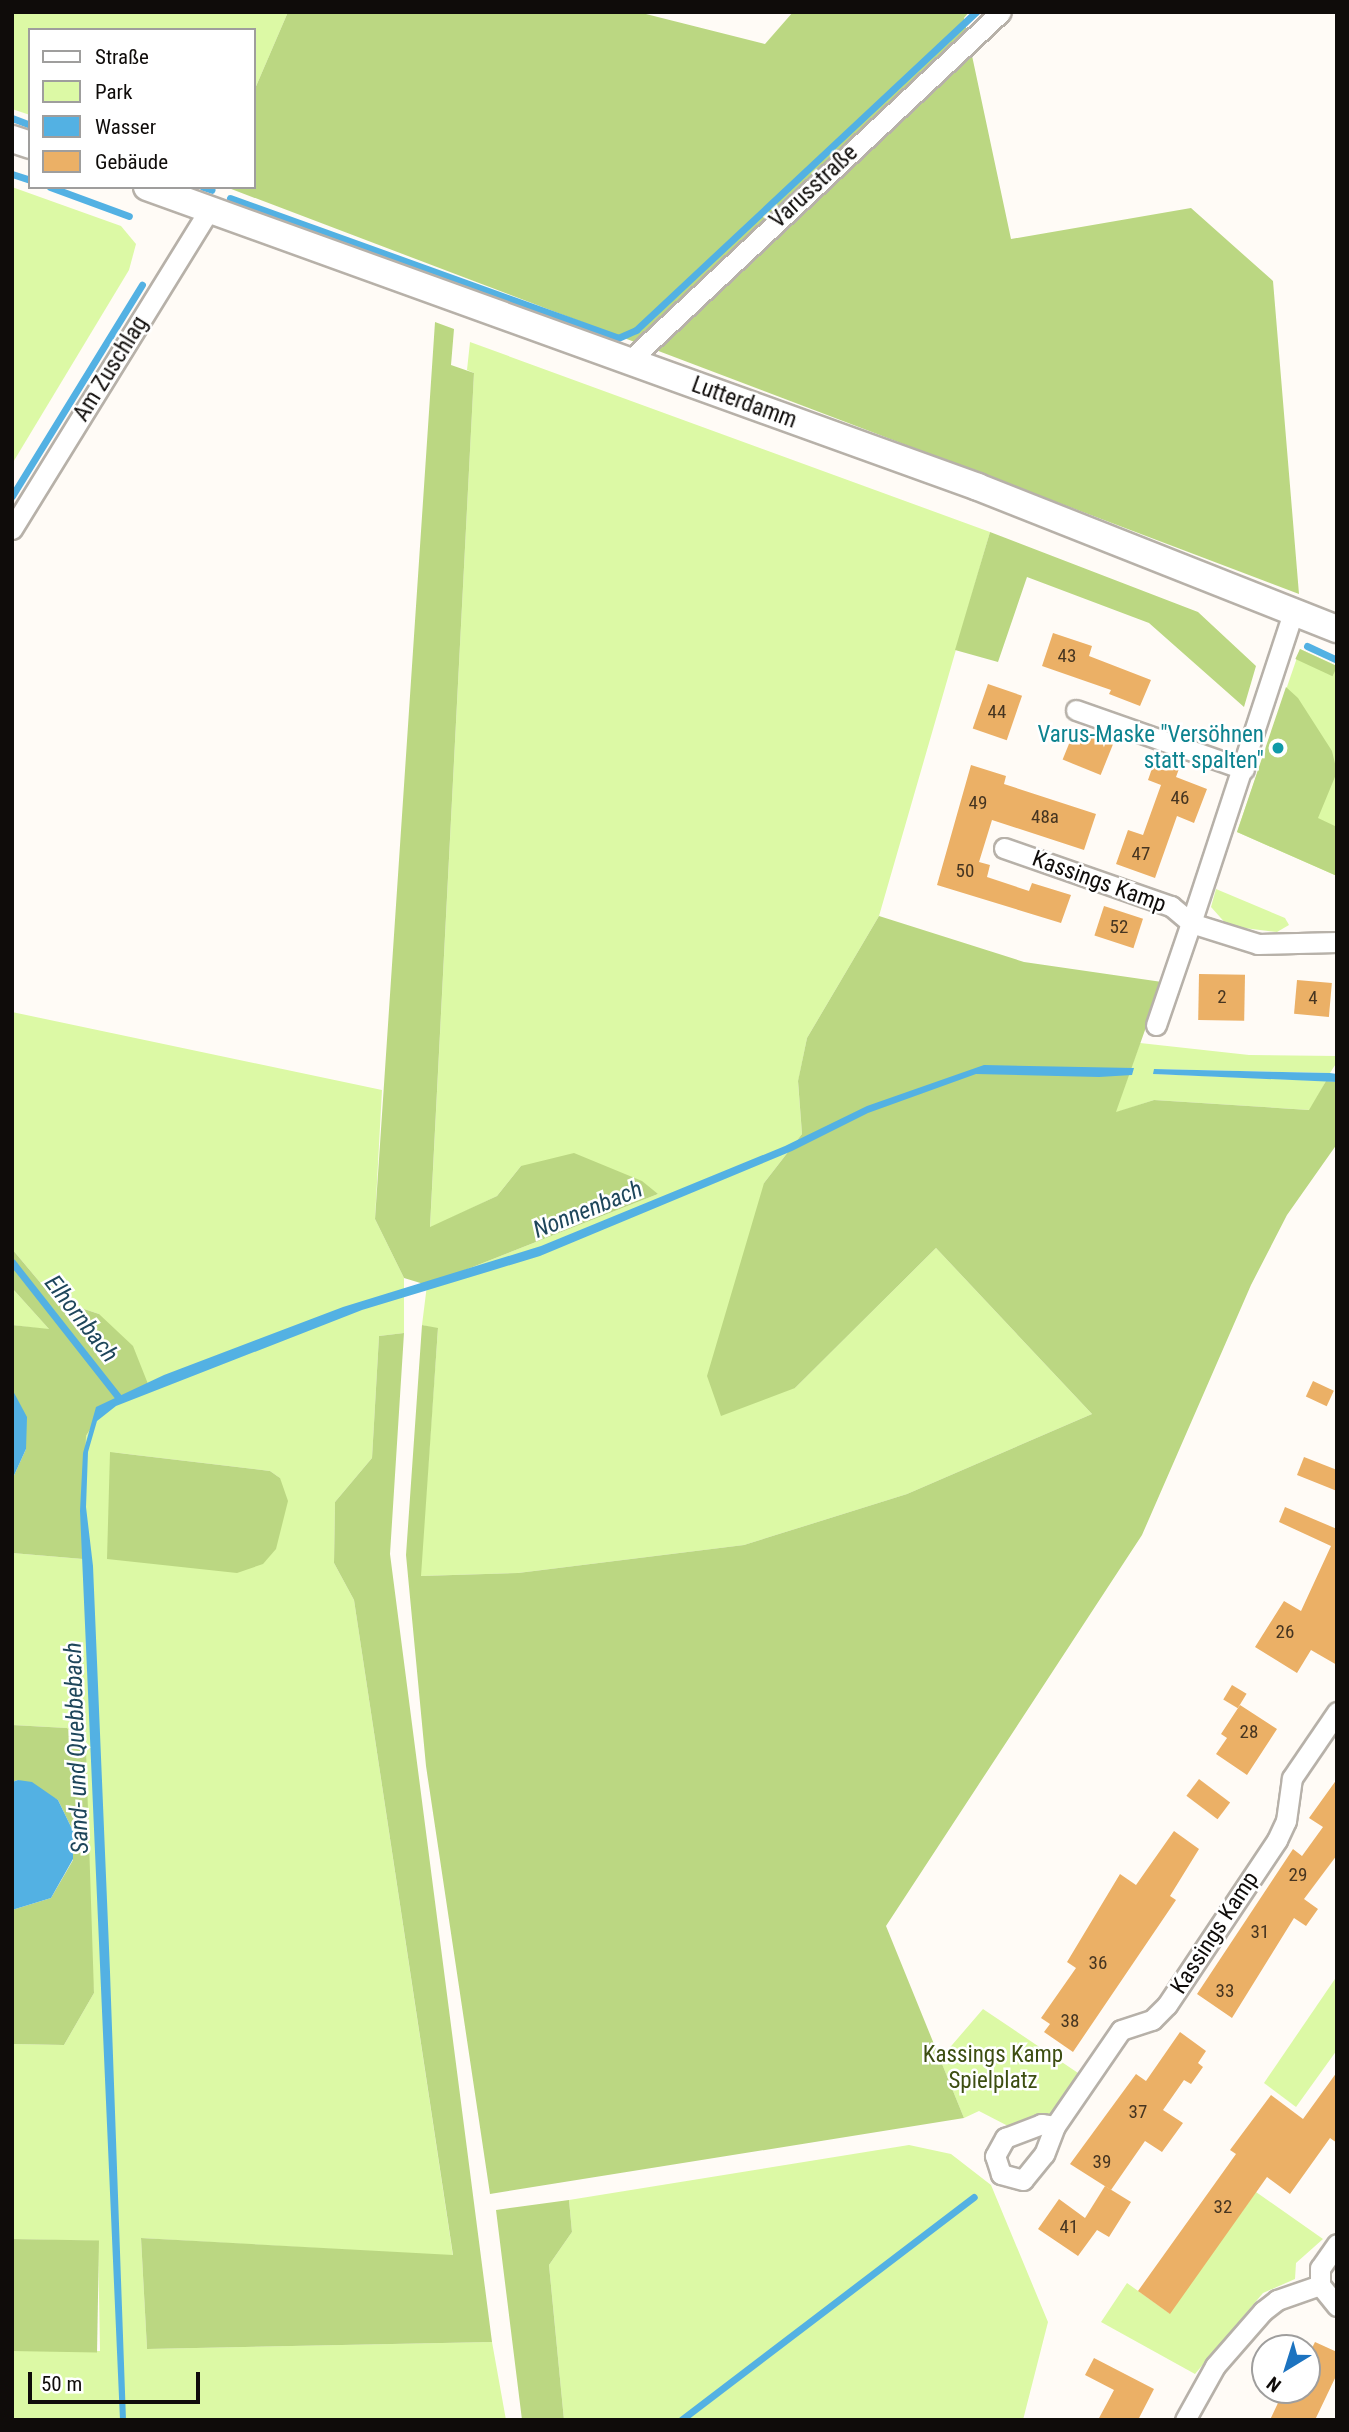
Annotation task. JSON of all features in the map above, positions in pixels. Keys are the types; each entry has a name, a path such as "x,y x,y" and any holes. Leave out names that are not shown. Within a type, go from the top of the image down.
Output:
{"street":[{"name":"Varusstraße","path":"628,362 1001,12"},
{"name":"Lutterdamm","path":"152,189 978,487 1337,629"},
{"name":"Am Zuschlag","path":"12,529 209,210"},
{"name":"Kassings Kamp","path":"1191,923 1294,610"},
{"path":"1076,710 1244,768"},
{"name":"Kassings Kamp","path":"1004,848 1171,906 1191,923 1258,944 1337,942"},
{"path":"1156,1026 1191,923"},
{"name":"Kassings Kamp","path":"1055,2126 1121,2030 1152,2020 1167,2005 1277,1840 1286,1821 1292,1778 1337,1712"},
{"path":"1185,2420 1215,2366 1264,2311 1277,2300 1320,2277 1337,2244"},
{"path":"1320,2277 1337,2306"}],"green space":[{"path":"12,12 288,12 256,86 256,28 28,28 28,114 12,109"},
{"path":"288,12 638,12 765,44 793,12 969,12 964,18 1011,239 1191,208 1273,281 1299,594 231,189 256,189 256,86"},
{"path":"12,187 121,226 136,244 129,270 12,464"},
{"path":"435,322 454,329 451,365 474,373 430,1227 497,1196 521,1166 574,1153 642,1181 658,1194 427,1285 404,1278 375,1219"},
{"path":"470,342 990,532 879,916 807,1038 798,1082 802,1134 764,1183 795,1388 936,1248 1092,1414 907,1494 744,1545 518,1573 420,1576 438,1329 422,1325 427,1285 658,1194 521,1166 497,1196 430,1228 474,373 467,370"},
{"path":"990,532 1198,612 1256,666 1244,707 1149,623 1027,577 998,662 955,650"},
{"path":"1300,649 1337,666 1337,876 1237,832"},
{"path":"1300,649 1337,666 1333,676 1295,659"},
{"path":"1286,687 1298,698 1332,751 1337,772 1318,818 1337,827 1337,876 1237,832"},
{"path":"1216,889 1285,918 1289,925 1277,932 1228,926 1211,907"},
{"path":"879,916 1024,962 1162,982 1116,1112 1154,1100 1309,1110 1326,1081 1337,1082 1337,1144 1287,1215 1251,1285 1142,1535 886,1926 964,2118 490,2194 426,1766 406,1555 422,1325 438,1328 421,1576 518,1573 744,1545 907,1494 1092,1414 936,1248 795,1388 721,1416 707,1376 764,1183 802,1134 798,1081 807,1038"},
{"path":"12,1012 382,1090 375,1219 404,1278 404,1333 379,1336 372,1458 335,1502 334,1563 354,1600 453,2256 141,2238 147,2349 492,2342 506,2420 12,2420 12,2351 100,2351 98,2241 12,2239 12,2044 64,2045 94,1993 67,1728 12,1725 12,1553 83,1559 86,1436 102,1410 99,1314 54,1299 12,1249","holes":["110,1452 270,1471 280,1478"]},
{"path":"1140,1043 1249,1055 1337,1056 1337,1062 1330,1073 1154,1069 1154,1074 1326,1081 1310,1110 1154,1100 1115,1113"},
{"path":"12,1249 54,1299 99,1314 133,1346 150,1389 102,1410 86,1436 83,1559 12,1553 12,1480 26,1449 12,1389 12,1325 49,1329 12,1288"},
{"path":"12,1288 50,1330 12,1325"},
{"path":"404,1333 390,1554 492,2342 147,2349 141,2238 453,2255 354,1600 334,1563 335,1502 372,1458 379,1336"},
{"path":"110,1452 270,1471 280,1478 288,1501 276,1549 263,1564 237,1573 107,1559"},
{"path":"12,1725 67,1728 86,1750 94,1993 64,2045 12,2044 12,1910 51,1898 73,1860 73,1831 58,1800 18,1780 12,1782"},
{"path":"1337,1976 1337,2050 1296,2107 1264,2083"},
{"name":"Kassings Kamp Spielplatz","path":"983,2009 1084,2077 1059,2116 1008,2126 979,2111 964,2118 940,2059"},
{"path":"909,2145 951,2154 991,2185 1048,2322 1023,2420 564,2420 549,2265 572,2232 569,2200"},
{"path":"1256,2192 1323,2239 1296,2263 1295,2279 1263,2293 1195,2374 1101,2322 1127,2283 1169,2313"},
{"path":"569,2200 572,2232 549,2265 564,2420 522,2420 496,2210"},
{"path":"12,2239 99,2241 97,2353 12,2351"}],"water":[{"path":"984,1065 1134,1068 1132,1075 1099,1077 976,1074 868,1113 792,1151 540,1256 362,1310 116,1406 97,1421 88,1452 86,1507 93,1566 110,1972 126,2420 120,2420 80,1511 83,1453 96,1407 164,1375 343,1307 541,1246 785,1146 867,1106"},
{"path":"1154,1069 1330,1073 1337,1074 1337,1082 1153,1074"},
{"path":"12,1389 27,1417 26,1449 12,1480"},
{"path":"12,1782 32,1782 58,1800 73,1831 73,1859 51,1898 12,1910"}],"building":[{"path":"1053,633 1092,646 1089,656 1151,680 1140,706 1109,694 1111,690 1042,666"},
{"path":"988,684 1022,696 1007,740 973,728"},
{"path":"1075,729 1113,744 1101,775 1063,760"},
{"path":"1156,757 1180,766 1176,777 1207,789 1194,823 1177,816 1155,878 1116,864 1128,830 1143,835 1161,785 1148,780"},
{"path":"971,765 1006,776 1004,784 1096,814 1084,850 992,820 979,862 990,865 987,877 1029,891 1032,883 1071,895 1061,923 937,885"},
{"path":"1104,906 1143,919 1133,948 1094,935"},
{"path":"1199,974 1245,975 1244,1021 1198,1020"},
{"path":"1297,980 1332,983 1329,1017 1294,1014"},
{"path":"1313,1381 1334,1391 1327,1406 1306,1396"},
{"path":"1304,1457 1337,1470 1337,1491 1297,1475"},
{"path":"1285,1507 1337,1529 1337,1665 1311,1650 1297,1673 1255,1647 1284,1601 1301,1611 1331,1546 1279,1522"},
{"path":"1232,1685 1247,1694 1238,1708 1223,1700"},
{"path":"1240,1705 1277,1729 1247,1775 1216,1754 1227,1738 1221,1734"},
{"path":"1199,1779 1230,1802 1218,1819 1186,1796"},
{"path":"1337,1779 1337,1855 1304,1899 1318,1909 1306,1926 1294,1918 1232,2018 1197,1994 1293,1849 1302,1856 1323,1827 1309,1818"},
{"path":"1174,1831 1199,1849 1170,1896 1176,1900 1073,2052 1044,2032 1050,2024 1041,2018 1076,1968 1067,1962 1120,1874 1136,1885"},
{"path":"1180,2032 1206,2051 1198,2063 1203,2067 1191,2084 1184,2080 1163,2110 1183,2123 1162,2152 1145,2141 1111,2190 1070,2164 1136,2074 1146,2081"},
{"path":"1337,2072 1337,2143 1330,2138 1290,2194 1267,2177 1170,2314 1138,2291 1236,2154 1230,2150 1271,2095 1303,2119"},
{"path":"1105,2186 1131,2202 1109,2237 1097,2230 1078,2256 1038,2229 1059,2199 1085,2218"},
{"path":"1321,2345 1337,2352 1337,2374 1315,2420 1270,2420 1277,2404 1321,2404"},
{"path":"1094,2358 1154,2389 1138,2420 1098,2420 1114,2390 1085,2375"}],"waterway":[{"path":"230,198 618,338 636,330 976,12"},
{"path":"12,118 28,124"},
{"path":"12,174 28,179"},
{"path":"55,189 129,216"},
{"path":"12,496 142,285"},
{"path":"1307,646 1337,660"},
{"name":"Elhornbach","path":"12,1262 120,1399"},
{"path":"681,2420 974,2197"}],"place":[{"name":"Varus-Maske \"Versöhnen statt spalten\"","path":"1278,748"}],"water label":[{"name":"Nonnenbach","path":"588,1210"},
{"name":"Sand- und Quebbebach","path":"77,1748"}]}
